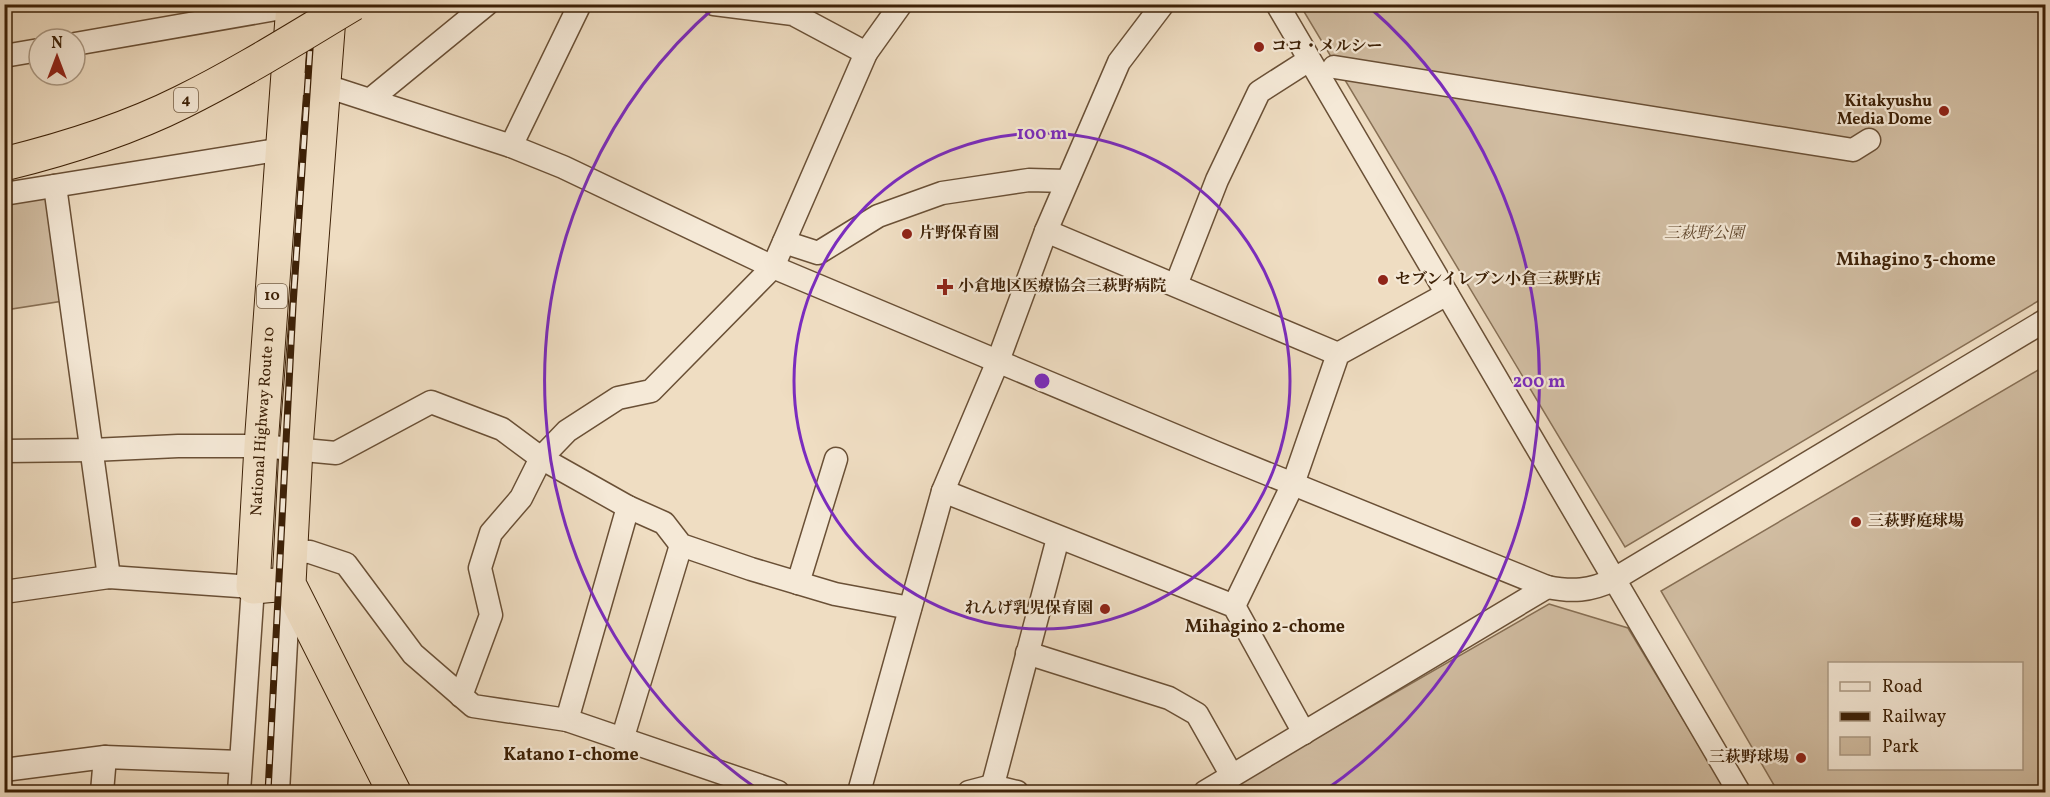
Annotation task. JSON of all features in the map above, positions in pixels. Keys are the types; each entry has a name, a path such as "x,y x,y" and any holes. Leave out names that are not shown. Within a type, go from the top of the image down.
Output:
{"highway":[{"name":"10","path":"330,4 296,448 289,584 394,792"},
{"name":"4","path":"4,164 78,143 180,103 252,65 353,4"},
{"name":"4","path":"4,143 102,113 176,81 250,44 300,5"},
{"name":"National Highway Route 10","path":"253,587 288,83 300,5"},
{"path":"253,587 289,584"}],"street":[{"path":"371,99 488,4"},
{"path":"511,147 580,4"},
{"path":"714,4 793,14 866,53"},
{"path":"461,696 491,615 480,568 491,533 521,498 541,458 567,431 618,398 651,391 773,267 866,53 901,4"},
{"path":"859,792 943,491 998,361 1046,231 1119,62 1163,4"},
{"path":"1276,4 1739,792"},
{"path":"87,42 300,5"},
{"path":"4,56 27,52"},
{"path":"1176,285 1217,180 1259,92 1310,60"},
{"path":"1334,67 1853,150 1869,140"},
{"path":"288,83 323,85 371,99 562,167 773,267 1293,484 1547,587 1566,591 1583,591 1613,580 1636,564 2046,320"},
{"path":"4,194 283,149"},
{"path":"784,242 818,253 878,216 942,193 1029,180 1067,181"},
{"path":"55,186 109,577"},
{"path":"1046,231 1338,354"},
{"path":"1234,606 1293,484 1338,354 1447,294"},
{"path":"4,451 261,446 336,453 431,402 502,429 541,458 628,507 664,523 681,545 835,594 910,608"},
{"path":"798,583 836,459"},
{"path":"943,491 1234,606 1304,733"},
{"path":"567,720 628,507"},
{"path":"991,789 1058,538"},
{"path":"622,740 681,545"},
{"path":"290,551 310,552 346,564 413,654 473,706 567,720 778,792"},
{"path":"4,592 109,577 253,587 239,792"},
{"path":"278,792 289,584"},
{"path":"1205,792 1547,587"},
{"path":"1028,653 1169,698 1197,714 1232,776"},
{"path":"4,770 105,756 240,762"},
{"path":"102,792 105,756"},
{"path":"969,792 991,789 1017,792"}],"green space":[{"name":"三萩野公園","path":"1300,5 2045,5 2045,297 1625,547"},
{"path":"51,196 63,301 5,310 5,204"},
{"path":"2045,366 2045,792 1778,792 1661,591"},
{"path":"1549,604 1628,628 1727,792 1223,792"}],"railway":[{"path":"268,792 293,306 313,4"}],"place":[{"name":"ココ・メルシー","path":"1259,47"},
{"name":"Kitakyushu Media Dome","path":"1944,111"},
{"name":"片野保育園","path":"907,234"},
{"name":"セブンイレブン小倉三萩野店","path":"1383,280"},
{"name":"小倉地区医療協会三萩野病院","path":"945,287"},
{"name":"三萩野庭球場","path":"1856,522"},
{"name":"れんげ乳児保育園","path":"1105,609"},
{"name":"三萩野球場","path":"1801,758"}],"district":[{"name":"Mihagino 3-chome","path":"1916,260"},
{"name":"Mihagino 2-chome","path":"1265,627"},
{"name":"Katano 1-chome","path":"571,755"}]}
